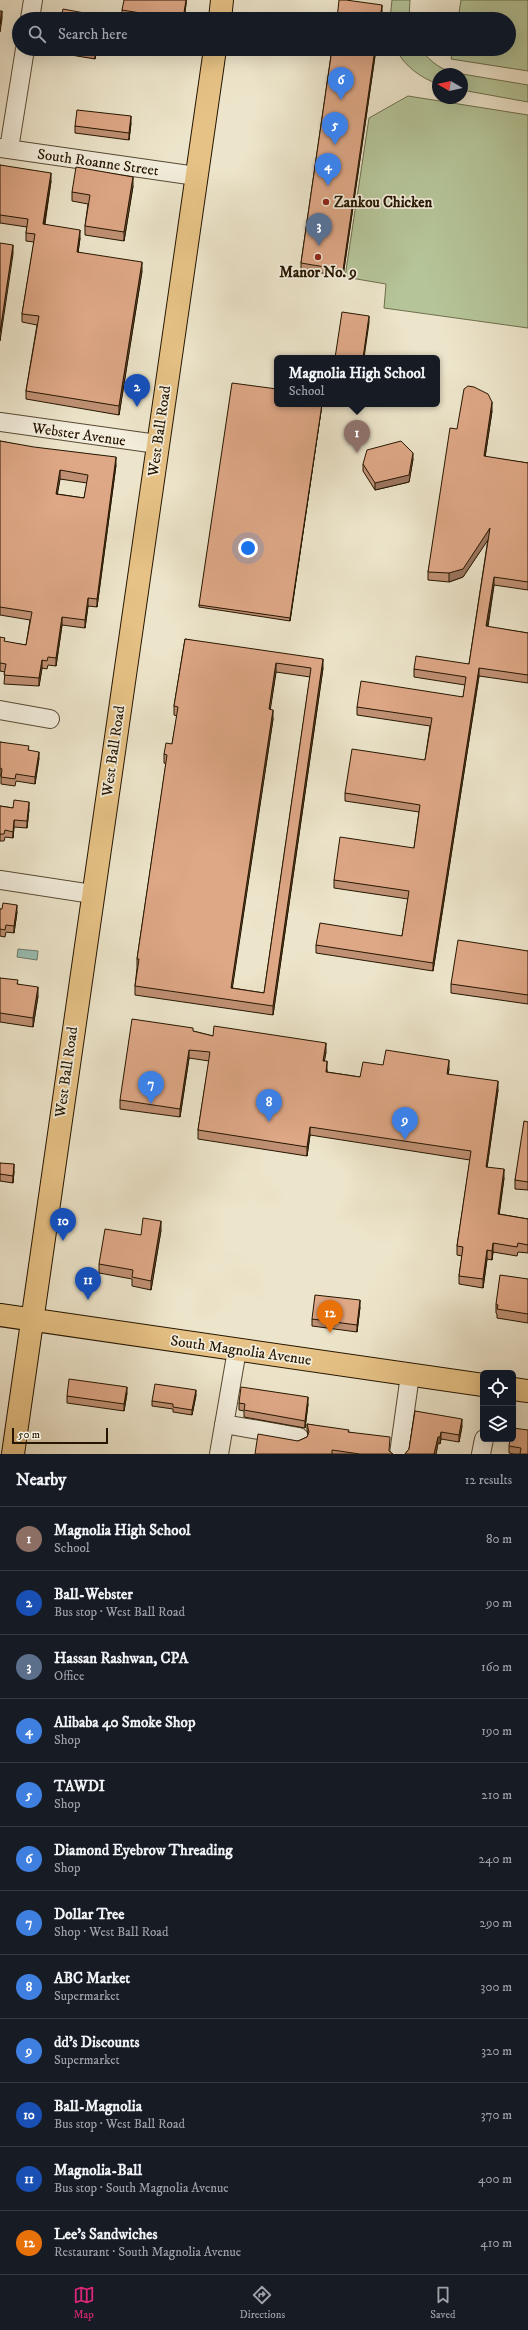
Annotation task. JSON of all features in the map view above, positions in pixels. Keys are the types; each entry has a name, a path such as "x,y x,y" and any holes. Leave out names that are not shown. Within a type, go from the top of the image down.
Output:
{"main road":[{"path":"221,12 222,0"},
{"name":"West Ball Road","path":"13,1454 92,894 214,56"},
{"name":"South Magnolia Avenue","path":"0,1315 480,1385"},
{"path":"516,1389 528,1391"}],"street":[{"path":"31,12 33,0"},
{"path":"5,149 24,56"},
{"name":"South Roanne Street","path":"5,149 196,176"},
{"name":"Webster Avenue","path":"0,422 157,444"},
{"path":"0,710 50,719"},
{"path":"0,880 92,894"},
{"path":"219,1454 237,1350"},
{"path":"399,1454 410,1375"},
{"path":"224,1424 299,1437"},
{"path":"481,1454 483,1442"}],"green space":[{"path":"392,0 410,0 409,12 391,12"},
{"path":"461,0 528,0 528,71 451,59 452,56 516,56 516,12 459,12"},
{"path":"400,56 427,56 438,66 443,68 432,68 432,81 419,75 408,66"},
{"path":"468,75 528,85 528,102 468,91"},
{"path":"408,96 432,100 432,104 459,104 528,115 528,328 384,308 386,284 345,277 369,118"}],"water":[{"path":"18,949 38,951 37,960 17,957"}],"building":[{"path":"124,0 186,0 184,12 134,12 122,10"},
{"path":"339,0 382,5 381,12 338,12"},
{"path":"63,9 79,12 62,12"},
{"path":"0,11 2,11 0,24"},
{"path":"331,56 374,56 343,270 301,263"},
{"path":"77,110 131,116 129,133 75,126"},
{"path":"0,165 51,173 43,224 80,230 77,252 142,262 119,406 26,391 39,316 22,314 35,234 26,233 28,219 0,215"},
{"path":"76,167 133,177 124,232 85,226 90,195 72,192"},
{"path":"0,243 13,245 0,332"},
{"path":"342,312 369,316 363,355 335,355"},
{"path":"232,383 274,389 274,407 322,407 290,618 199,605"},
{"path":"468,386 474,387 488,394 492,402 484,456 528,463 528,582 494,577 486,626 528,633 528,675 479,668 433,963 316,945 320,923 402,936 409,891 334,880 340,837 414,848 420,805 345,793 352,749 425,760 432,718 357,707 361,681 463,697 466,677 414,669 416,656 469,664 490,528 463,569 449,573 428,572 450,428 457,429 464,389"},
{"path":"0,441 34,447 116,457 97,599 88,598 85,620 62,617 56,658 48,657 47,661 42,660 39,678 4,675 6,664 0,663 0,637 5,638 4,641 26,645 32,612 0,607","holes":["60,470 88,475 84,498 56,494"]},
{"path":"401,441 413,453 409,475 375,483 363,464 367,450"},
{"path":"185,639 323,659 273,1006 135,986 139,959 137,959 167,755 164,754 166,743 172,744 178,707 174,706","holes":["276,663 311,668 264,993 231,988 273,710 269,709"]},
{"path":"0,742 29,746 28,750 39,752 35,777 16,774 15,779 1,777 2,769 0,768"},
{"path":"14,800 29,802 27,821 14,820 13,832 5,830 4,834 0,834 0,806 13,808"},
{"path":"3,903 17,905 14,926 6,925 5,930 0,929 0,909 2,909"},
{"path":"458,940 528,951 528,995 451,984"},
{"path":"0,978 18,980 17,984 38,987 33,1018 0,1013"},
{"path":"132,1019 193,1028 193,1031 213,1036 214,1026 326,1043 323,1061 327,1061 326,1072 360,1077 363,1062 383,1065 386,1050 449,1060 447,1074 498,1081 486,1167 504,1169 498,1214 528,1219 528,1245 518,1243 517,1247 493,1243 492,1251 487,1250 483,1279 459,1276 463,1247 457,1246 471,1151 310,1127 307,1147 198,1130 210,1052 189,1050 180,1109 120,1100"},
{"path":"524,1121 528,1122 528,1182 515,1180"},
{"path":"0,1163 14,1164 13,1176 0,1174"},
{"path":"143,1218 161,1221 151,1281 132,1277 133,1270 99,1264 105,1229 141,1235"},
{"path":"500,1275 528,1279 528,1314 497,1309 498,1305 496,1304"},
{"path":"315,1295 360,1300 357,1325 312,1319"},
{"path":"69,1379 127,1387 124,1404 67,1396"},
{"path":"155,1384 196,1390 192,1410 173,1407 173,1404 152,1401"},
{"path":"241,1387 308,1397 305,1421 244,1410 245,1404 239,1403"},
{"path":"415,1411 462,1419 459,1435 441,1432 440,1437 438,1437 434,1454 405,1454 409,1449"},
{"path":"307,1424 349,1430 348,1432 390,1437 389,1451 393,1454 360,1454 332,1450 332,1454 255,1454 258,1434 298,1441 307,1437 309,1432"},
{"path":"516,1428 528,1430 528,1454 520,1454 521,1448 509,1446 510,1442 516,1442"}],"place":[{"name":"Diamond Eyebrow Threading","path":"341,100"},
{"name":"TAWDI","path":"335,145"},
{"name":"Alibaba 40 Smoke Shop","path":"328,186"},
{"name":"Zankou Chicken","path":"326,202"},
{"name":"Hassan Rashwan, CPA","path":"319,246"},
{"name":"Manor No. 9","path":"318,257"},
{"name":"Ball-Webster","path":"137,407"},
{"name":"Magnolia High School","path":"357,453"},
{"name":"Dollar Tree","path":"151,1104"},
{"name":"ABC Market","path":"269,1122"},
{"name":"dd's Discounts","path":"405,1140"},
{"name":"Ball-Magnolia","path":"63,1241"},
{"name":"Magnolia-Ball","path":"88,1300"},
{"name":"Lee's Sandwiches","path":"330,1333"}]}
